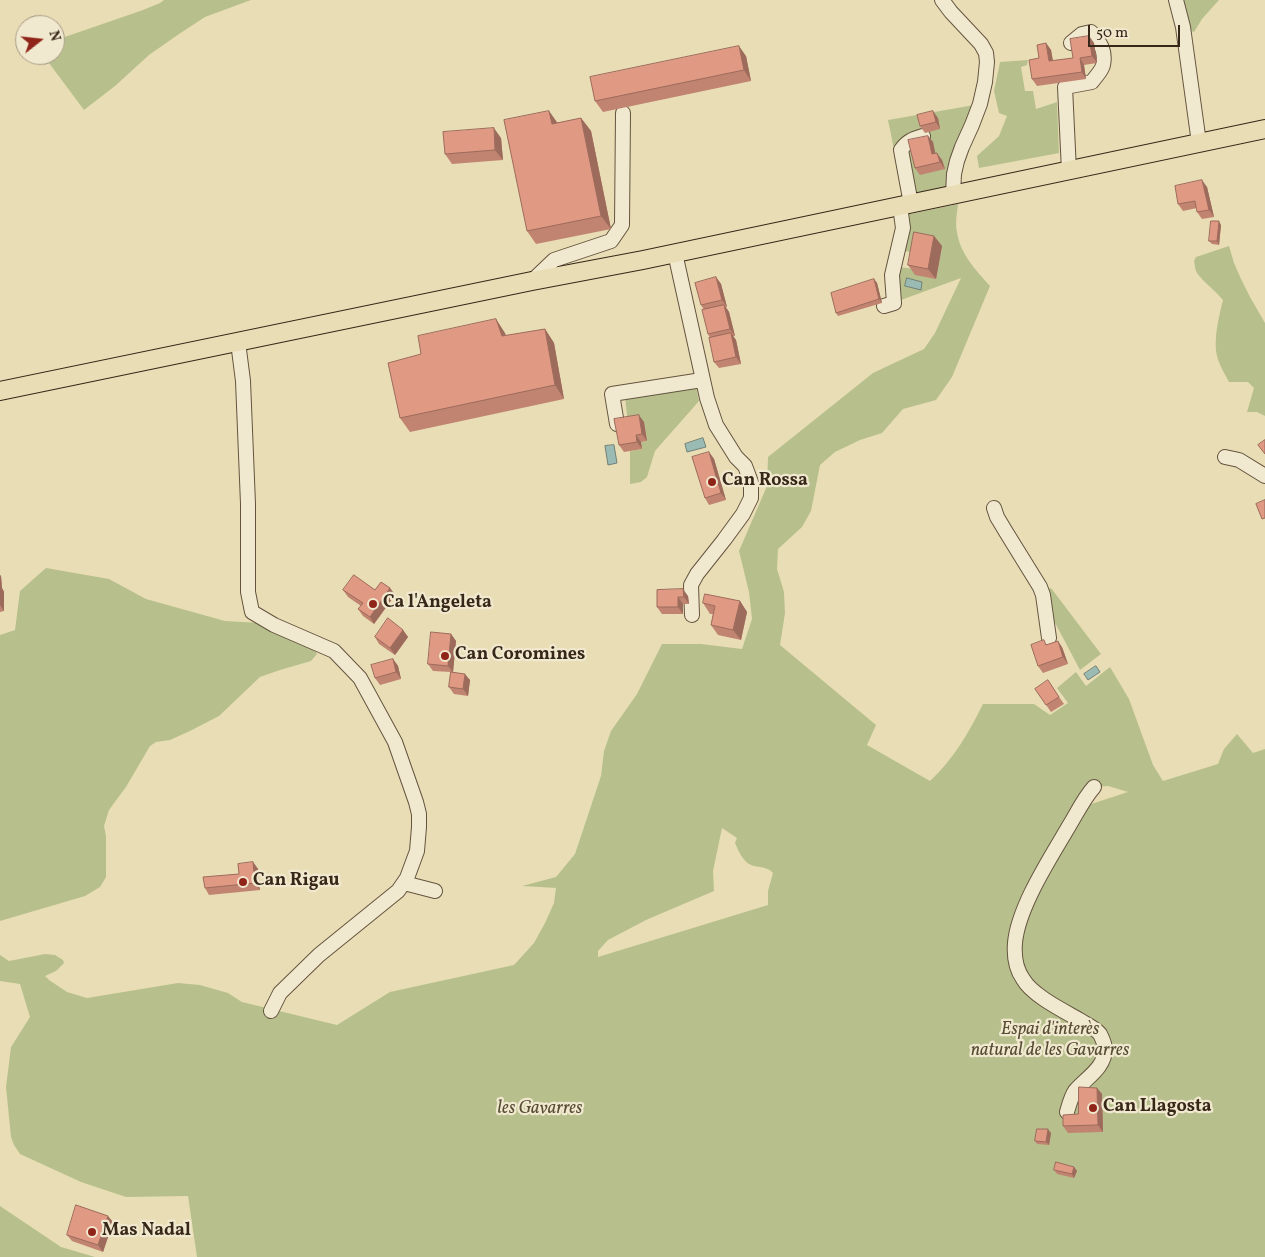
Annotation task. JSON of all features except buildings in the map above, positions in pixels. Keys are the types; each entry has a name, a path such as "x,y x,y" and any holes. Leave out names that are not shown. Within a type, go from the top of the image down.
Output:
{"main road":[{"path":"0,391 1265,130"}],"street":[{"path":"942,0 951,12 974,34 986,53 987,62 980,104 957,161 954,174 954,195"},
{"path":"1176,0 1183,27 1199,143"},
{"path":"1069,171 1065,87 1092,82 1103,66 1104,52 1100,41 1091,32 1082,34 1070,44"},
{"path":"532,281 554,260 611,241 622,225 622,113"},
{"path":"884,306 894,303 892,275 903,228 906,205 901,150 905,144 923,136"},
{"path":"675,253 702,380 716,425 736,457 745,466 751,482 751,498 743,514 697,574 691,585 692,615"},
{"path":"238,342 243,381 248,504 248,592 252,612 274,625 334,651 360,678 395,742 419,814 417,851 404,883 286,987 280,993 271,1011"},
{"path":"617,424 612,394 702,380"},
{"path":"1225,457 1240,460 1265,476"},
{"path":"994,508 997,518 1040,586 1049,638"},
{"path":"1067,1112 1074,1092 1100,1065 1105,1050 1104,1044 1100,1034 1091,1026 1034,992 1024,981 1018,971 1015,941 1030,897 1056,849 1094,787"},
{"path":"404,883 435,891"}],"green space":[{"path":"164,0 251,0 205,17 179,34 149,55 115,86 84,110 50,65 65,65 65,37"},
{"path":"1182,0 1219,0 1202,19 1194,32 1189,30"},
{"path":"1028,60 1027,65 1021,67 1025,91 1033,91 1036,109 1057,102 1059,153 979,168 977,156 999,136 1007,116 999,113 994,91 1000,62"},
{"path":"980,104 954,185 915,194 897,164 888,120"},
{"path":"958,204 956,229 961,247 969,261 990,286 952,377 936,400 903,409 882,433 860,440 835,452 820,465 811,511 802,527 778,549 777,569 784,592 785,613 780,645 876,725 867,745 930,781 960,745 983,704 1034,704 1050,715 1068,703 1057,688 1076,672 1086,686 1110,667 1129,699 1153,765 1163,781 1218,764 1224,749 1237,734 1253,753 1265,749 1265,1257 197,1257 188,1196 126,1197 81,1182 20,1154 11,1137 6,1087 11,1047 30,1017 20,984 0,981 0,955 9,961 45,954 55,955 63,960 64,963 56,971 45,976 67,992 87,998 178,983 200,985 228,993 242,1002 337,1025 390,992 514,965 534,943 545,923 554,903 556,888 522,886 556,877 575,854 601,776 604,751 611,731 637,694 662,644 701,644 742,649 752,619 749,592 739,551 767,486 768,457 873,373 924,349 935,333 961,278 901,300 895,277 898,267 916,269 919,254 901,250 906,215","holes":["1108,786 1128,792 1082,807 1094,787","722,828 737,838 735,843 741,856 746,861 751,865 763,867 773,873 768,891 768,905 598,957 598,951 608,940 646,920 714,891 713,871"]},
{"path":"1229,246 1241,279 1265,323 1265,416 1257,412 1247,412 1254,388 1248,382 1229,382 1221,366 1217,356 1216,343 1223,300 1200,277 1195,269 1194,261 1196,257"},
{"path":"696,387 699,401 655,451 647,477 641,482 630,484 630,451 642,449 641,442 647,441 644,422 628,424 625,397"},
{"path":"46,568 109,579 146,599 225,621 261,623 312,645 317,654 311,661 260,677 219,716 170,740 156,742 150,746 126,787 109,810 104,826 106,836 106,877 100,887 85,896 0,921 0,635 15,630 20,591"},
{"path":"1051,588 1101,654 1080,670 1052,617 1048,589"},
{"path":"0,1206 61,1247 95,1257 0,1257"}],"water":[{"path":"907,278 922,282 921,290 905,286"},
{"path":"703,438 706,447 687,452 685,444"},
{"path":"614,445 617,463 608,465 605,446"},
{"path":"1096,666 1100,672 1088,680 1084,674"}],"place":[{"name":"Can Rossa","path":"712,482"},
{"name":"Ca l'Angeleta","path":"373,604"},
{"name":"Can Coromines","path":"445,656"},
{"name":"Can Rigau","path":"243,882"},
{"name":"Can Llagosta","path":"1093,1108"},
{"name":"Mas Nadal","path":"92,1232"}],"park label":[{"name":"Espai d'interès natural de les Gavarres","path":"1050,1041"},
{"name":"les Gavarres","path":"540,1110"}]}
